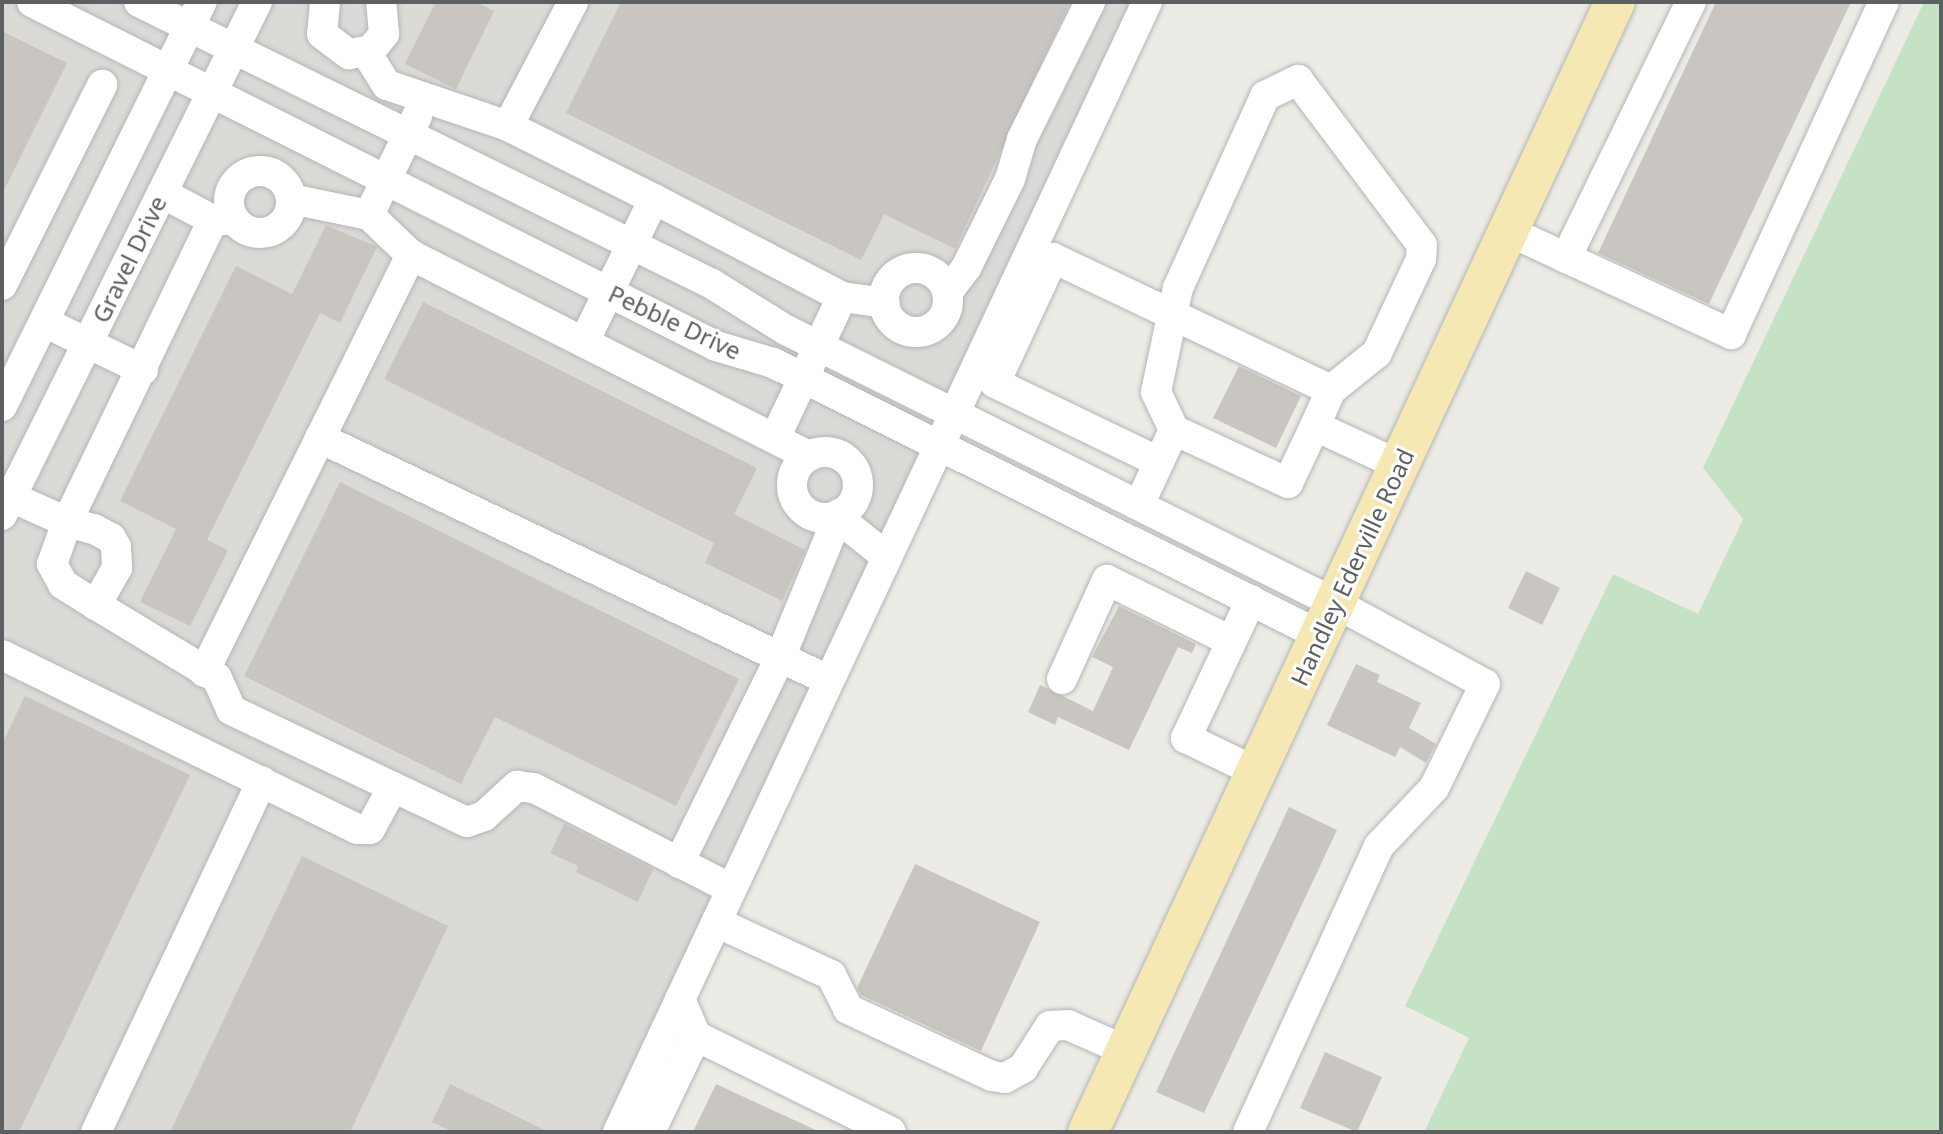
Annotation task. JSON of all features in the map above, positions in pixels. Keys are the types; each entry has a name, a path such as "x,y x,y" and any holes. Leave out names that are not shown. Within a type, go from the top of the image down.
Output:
{"main road":[{"name":"Handley Ederville Road","path":"1090,1131 1615,2"}],"street":[{"name":"Pebble Drive","path":"32,2 716,346 803,378 1251,600 1328,619"},
{"name":"Pebble Drive","path":"139,2 196,14 234,49 632,244 818,346 1210,540 1328,619"},
{"name":"Gravel Drive","path":"7,506 257,2"},
{"path":"325,2 319,23 329,43 349,54 366,52 384,34 381,2"},
{"path":"508,126 573,2"},
{"path":"996,326 948,299 932,272 913,268 889,284 885,303 893,321 910,331 938,323 948,299 991,217 1022,139 1090,2"},
{"path":"618,1132 1147,2"},
{"path":"1566,258 1691,2"},
{"path":"1508,231 1731,334 1884,2"},
{"name":"Gravel Drive","path":"2,406 196,14"},
{"path":"366,52 387,85 426,102 508,126 842,297 885,303"},
{"path":"1298,80 1422,245 1421,259 1377,353 1331,390 1288,483 1174,430 1156,392 1171,314 1178,288 1265,96 1298,80"},
{"path":"2,285 102,85"},
{"path":"369,215 407,133 426,102"},
{"path":"731,889 534,788 517,786 484,816 467,822 231,710 217,678 63,584 52,564 52,553 143,370 224,220 229,200 247,174 275,175 291,199 369,215 411,255 809,456"},
{"path":"162,193 252,232 273,231 287,218 291,199"},
{"path":"584,342 654,199"},
{"path":"204,672 411,255"},
{"path":"1159,462 995,383 1053,258 1331,390"},
{"path":"775,438 842,297"},
{"path":"44,322 143,370"},
{"path":"1315,426 1399,465"},
{"path":"1139,505 1174,430"},
{"path":"320,438 828,680"},
{"path":"679,863 780,658 839,516 854,500 854,470 830,452 809,456 795,470 795,500 819,517 839,516 886,556"},
{"path":"1085,518 1099,485"},
{"path":"7,506 94,529 111,538 116,547 117,568 96,605"},
{"path":"1062,679 1126,539"},
{"path":"1194,573 1210,540"},
{"path":"1107,580 1231,641"},
{"path":"1251,600 1186,738 1256,772"},
{"path":"1248,1132 1379,846 1434,788 1485,684 1328,619"},
{"path":"2,655 357,829 370,829 393,787"},
{"path":"96,1132 262,781"},
{"path":"716,922 831,975 848,1009 992,1076 1005,1078 1023,1068 1050,1026 1068,1025 1126,1051"},
{"path":"680,999 696,1036 891,1132"},
{"path":"650,1132 696,1036"}],"shaded area":[{"path":"2,2 1160,2 633,1132 2,1132"}],"green space":[{"path":"1924,2 1941,2 1941,1132 1424,1132 1469,1038 1405,1006 1613,574 1698,614 1743,519 1703,468"}],"building":[{"path":"436,2 476,2 494,11 456,89 405,64"},
{"path":"621,2 1070,2 955,249 884,214 861,260 566,113"},
{"path":"1716,2 1851,2 1709,304 1598,253"},
{"path":"2,31 67,63 2,194"},
{"path":"326,225 377,247 340,323 320,313 207,540 228,550 190,626 140,602 176,529 120,501 236,266 292,294"},
{"path":"423,302 757,468 734,514 805,550 782,601 705,563 714,543 384,379"},
{"path":"1239,366 1301,396 1276,448 1213,418"},
{"path":"340,482 739,679 676,806 495,717 461,784 244,676"},
{"path":"1526,571 1560,588 1542,625 1508,608"},
{"path":"1119,606 1196,644 1192,653 1178,647 1129,750 1058,717 1055,725 1028,712 1040,685 1093,711 1113,667 1092,657"},
{"path":"1356,664 1380,675 1377,682 1421,703 1409,728 1436,744 1426,763 1400,747 1395,757 1327,725"},
{"path":"25,696 190,775 19,1132 2,1132 2,744"},
{"path":"1289,807 1337,830 1204,1113 1156,1092"},
{"path":"564,824 653,869 638,902 576,872 578,866 550,853"},
{"path":"302,856 448,926 350,1132 170,1132"},
{"path":"915,864 1040,922 981,1051 861,995 857,988"},
{"path":"1325,1052 1382,1077 1357,1132 1300,1108"},
{"path":"450,1084 549,1132 453,1132 432,1122"},
{"path":"716,1084 820,1132 693,1132"}]}
